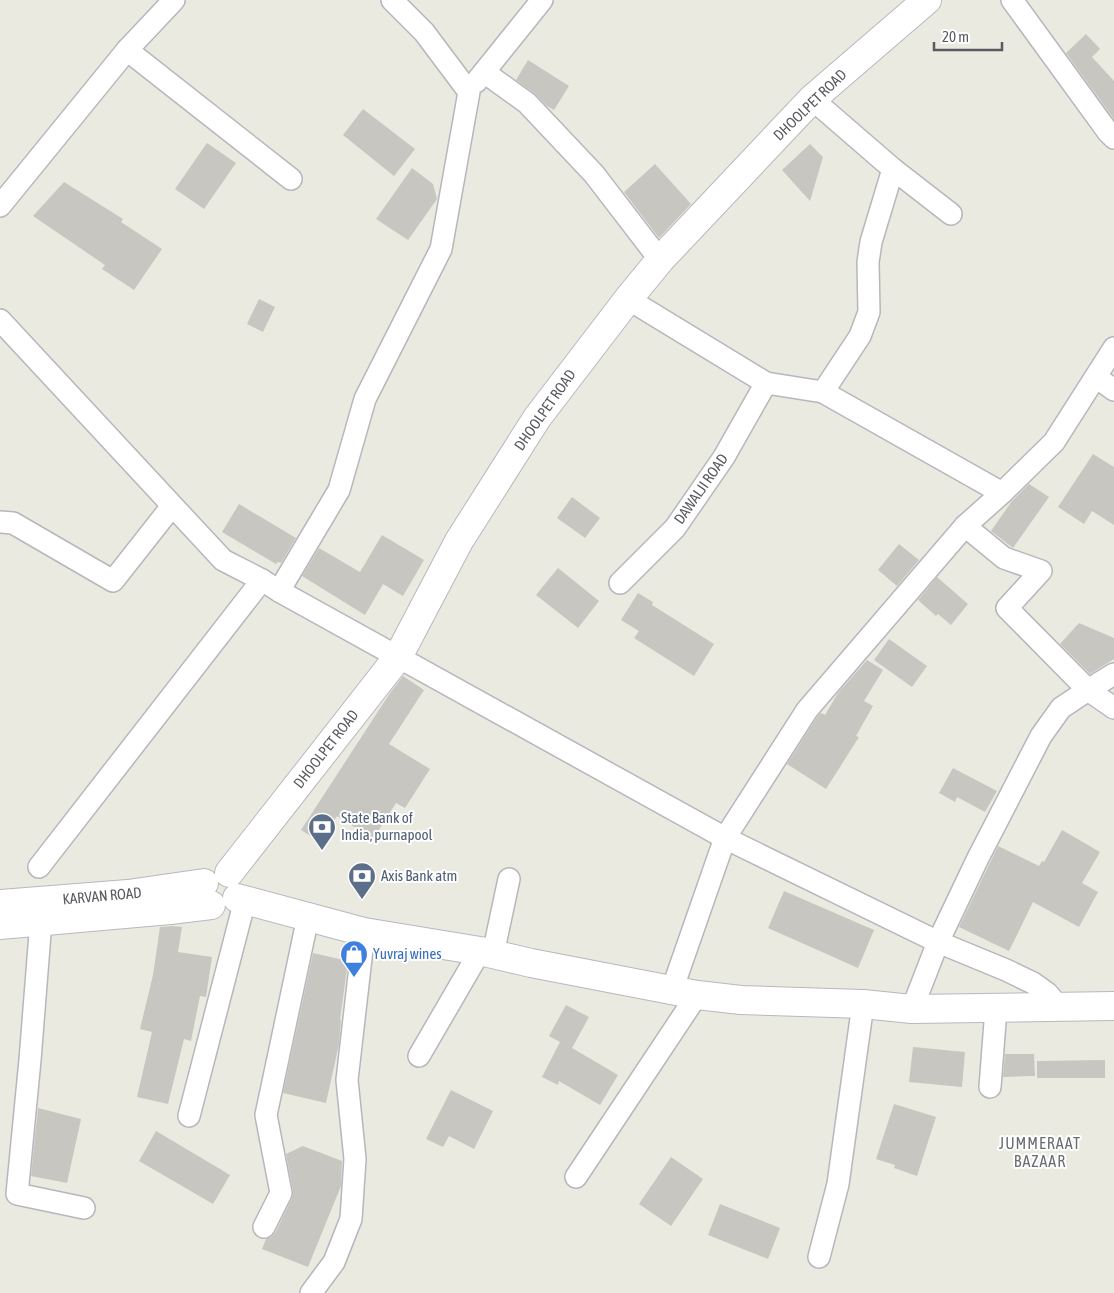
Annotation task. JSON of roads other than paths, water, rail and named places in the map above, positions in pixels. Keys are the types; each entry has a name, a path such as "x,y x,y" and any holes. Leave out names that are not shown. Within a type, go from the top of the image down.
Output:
{"main road":[{"name":"DHOOLPET ROAD","path":"229,873 398,657 459,541 532,426 628,299 660,260 812,99 928,0"},
{"path":"0,925 185,909 208,894 211,874 217,872 229,873 238,881 242,899"},
{"name":"KARVAN ROAD","path":"0,904 128,894 208,894"},
{"path":"208,894 223,908 242,899 364,932 486,953 684,992 741,1000 863,1004 912,1009 1114,1006"}],"street":[{"path":"0,206 127,50 174,0"},
{"path":"392,0 424,32 469,92"},
{"path":"39,867 270,585 339,490 365,399 442,249 469,92 542,0"},
{"path":"1012,0 1114,138"},
{"path":"127,50 291,178"},
{"path":"484,72 527,103 594,174 660,260"},
{"path":"812,99 894,169 952,214"},
{"path":"823,392 860,336 869,312 868,262 871,242 894,169"},
{"path":"628,299 766,383 823,392 1002,493"},
{"path":"3,331 223,560 725,838 938,942 1033,983 1047,993 1060,1008"},
{"path":"576,1177 684,992 725,838 807,710 965,526 1054,442 1114,348"},
{"path":"1096,377 1114,390"},
{"name":"DAWALJI ROAD","path":"620,582 675,528 724,457 766,383"},
{"path":"0,522 13,524 112,581 172,506"},
{"path":"965,526 1004,558 1041,571 1007,608 1088,690 1114,708"},
{"path":"912,1009 938,942 978,858 1041,736 1061,708 1114,674"},
{"path":"419,1056 486,953 509,879"},
{"path":"189,1116 242,899"},
{"path":"264,1227 281,1193 266,1115 308,917"},
{"path":"41,921 17,1194 84,1208"},
{"path":"311,1293 334,1262 351,1219 355,1159 347,1080 364,932"},
{"path":"819,1257 838,1184 863,1004"},
{"path":"990,1087 996,1009"}],"place":[{"name":"State Bank of India, purnapool","path":"322,851"},
{"name":"Axis Bank atm","path":"362,900"},
{"name":"Yuvraj wines","path":"354,978"}],"district":[{"name":"JUMMERAAT BAZAAR","path":"1040,1152"}]}
